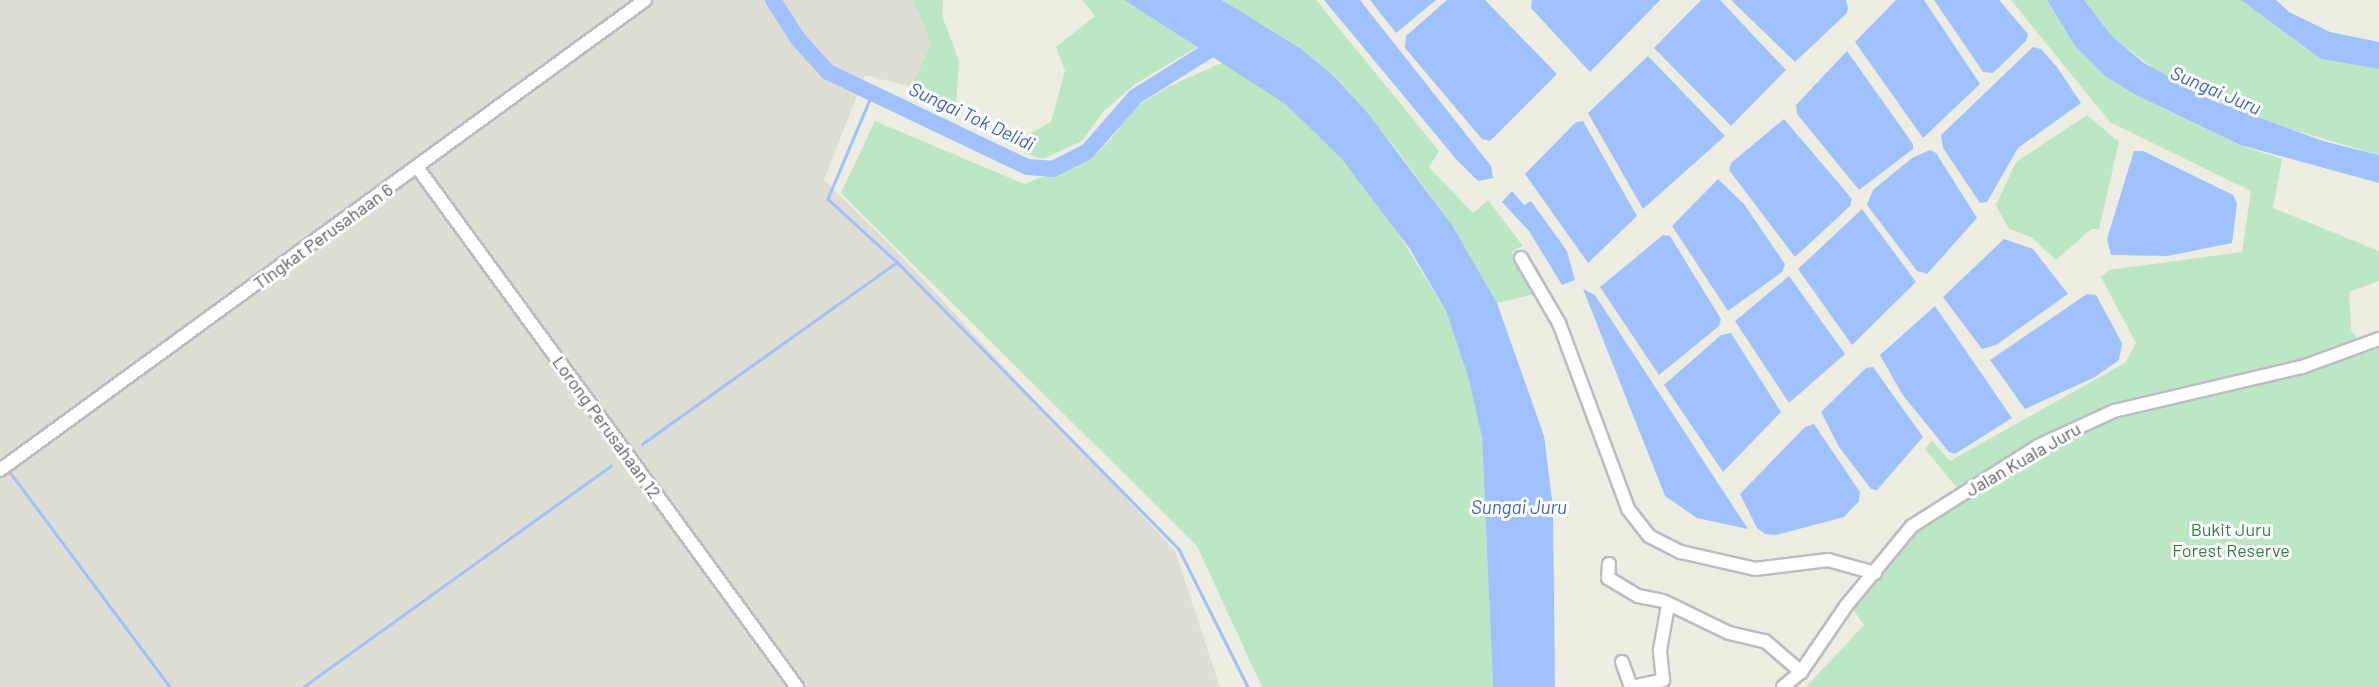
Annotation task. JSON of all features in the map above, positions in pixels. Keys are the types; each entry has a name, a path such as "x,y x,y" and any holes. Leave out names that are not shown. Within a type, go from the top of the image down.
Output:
{"street":[{"name":"Tingkat Perusahaan 6","path":"0,470 645,0"},
{"name":"Lorong Perusahaan 12","path":"417,167 797,687"},
{"path":"1521,258 1559,323 1628,509 1648,536 1681,552 1755,569 1828,561 1875,573"},
{"name":"Jalan Kuala Juru","path":"1783,687 1801,672 1912,526 2038,446 2091,421 2146,402 2302,367 2379,339"},
{"path":"1609,564 1608,578 1638,596 1668,605 1729,633 1765,641 1801,672"},
{"path":"1622,662 1631,687 1662,680 1660,650 1668,605"}],"shaded area":[{"path":"0,0 913,0 931,44 911,87 865,75 824,180 903,258 1175,551 1220,687 0,687"}],"green space":[{"path":"913,0 943,0 942,16 959,61 956,108 911,87 931,44"},
{"path":"1082,0 1124,0 1197,47 1135,84 1103,112 1082,141 1043,159 1027,154 1012,143 1051,122 1065,71 1056,47 1095,16"},
{"path":"1223,0 1316,0 1439,151 1429,167 1473,213 1488,200 1523,246 1511,252 1538,293 1497,303 1452,225 1397,150 1337,78"},
{"path":"2011,0 2047,0 2075,46 2136,95 2239,145 2282,159 2273,208 2379,251 2379,281 2349,292 2351,330 2359,342 2299,362 2144,400 1958,489 1925,449 1932,441 1950,461 2125,363 2136,343 2101,277 2109,270 2242,252 2251,191 2110,122"},
{"path":"2084,0 2241,0 2321,59 2379,69 2379,155 2253,118 2163,76 2111,35"},
{"path":"1226,61 1284,103 1341,158 1385,212 1446,311 1469,380 1482,438 1493,687 1262,687 1197,546 841,193 875,121 1024,184 1092,158 1112,138 1129,111 1170,86"},
{"path":"2087,115 2119,142 2099,229 2091,229 2056,260 2031,237 2009,229 1996,205 2016,162"},
{"name":"Bukit Juru Forest Reserve","path":"2379,348 2379,687 1806,687 1864,625 1852,608 1917,527 2046,449 2124,415 2310,373"}],"water":[{"name":"Sungai Juru","path":"1124,0 1222,0 1301,49 1336,78 1370,116 1452,225 1497,303 1544,436 1553,507 1555,687 1493,687 1482,438 1469,380 1446,311 1410,249 1341,158 1284,103"},
{"path":"1324,0 1360,0 1491,166 1493,178 1478,181 1456,159"},
{"path":"1370,0 1436,0 1396,33"},
{"path":"1447,0 1485,0 1557,74 1490,141 1482,139 1405,48 1406,36"},
{"path":"1532,0 1660,0 1590,72 1531,8"},
{"path":"1701,0 1720,0 1786,70 1731,126 1654,48"},
{"path":"1731,0 1846,0 1848,7 1847,13 1795,62"},
{"path":"1896,0 1924,0 1980,84 1923,138 1855,42"},
{"path":"1934,0 1999,0 2028,34 2026,41 1993,73 1983,72"},
{"name":"Sungai Juru","path":"2047,0 2084,0 2111,35 2144,63 2211,100 2323,141 2379,155 2379,183 2240,145 2136,95 2105,76 2075,46"},
{"path":"2241,0 2276,0 2289,12 2330,32 2379,42 2379,69 2321,59"},
{"path":"2033,47 2041,49 2057,67 2081,103 2018,148 1987,202 1980,203 1943,148 1941,135"},
{"path":"1847,51 1913,144 1913,149 1859,190 1797,114 1796,105"},
{"path":"1648,56 1725,136 1643,209 1588,113"},
{"path":"1784,119 1852,199 1850,206 1795,257 1729,170 1731,163"},
{"path":"1583,121 1637,216 1588,263 1525,174 1576,122"},
{"path":"1930,150 1936,153 1977,218 1927,274 1917,271 1867,205 1873,190 1912,158"},
{"path":"2134,151 2143,151 2233,195 2237,203 2232,243 2168,256 2111,255 2107,239"},
{"path":"1718,179 1744,204 1785,264 1782,272 1728,311 1672,226"},
{"path":"1512,191 1524,205 1531,201 1567,251 1575,280 1562,285 1529,231 1502,202"},
{"path":"1862,209 1916,282 1852,345 1798,269"},
{"path":"1663,235 1670,236 1721,319 1719,326 1659,375 1600,287"},
{"path":"2004,239 2033,249 2068,294 1996,345 1982,349 1943,297"},
{"path":"1789,276 1845,354 1789,403 1735,321"},
{"path":"1583,289 1595,295 1748,529 1697,518 1665,496"},
{"path":"2087,294 2096,295 2122,343 2119,360 2095,377 2025,409 1990,360"},
{"path":"1935,306 2012,418 1955,454 1949,452 1902,394 1880,355"},
{"path":"1731,333 1781,412 1723,472 1664,385 1721,335"},
{"path":"1873,367 1923,437 1877,490 1871,489 1839,447 1821,412 1866,368"},
{"path":"1814,424 1860,492 1859,501 1844,517 1776,535 1765,534 1757,528 1740,494 1805,427"}],"waterway":[{"name":"Sungai Tok Delidi","path":"773,0 798,39 828,72 1027,167 1053,169 1087,152 1135,97 1224,41"},
{"path":"872,95 828,199 897,262 1179,549 1248,687"},
{"path":"642,444 897,262"},
{"path":"303,687 611,466"},
{"path":"7,468 170,687"}]}
